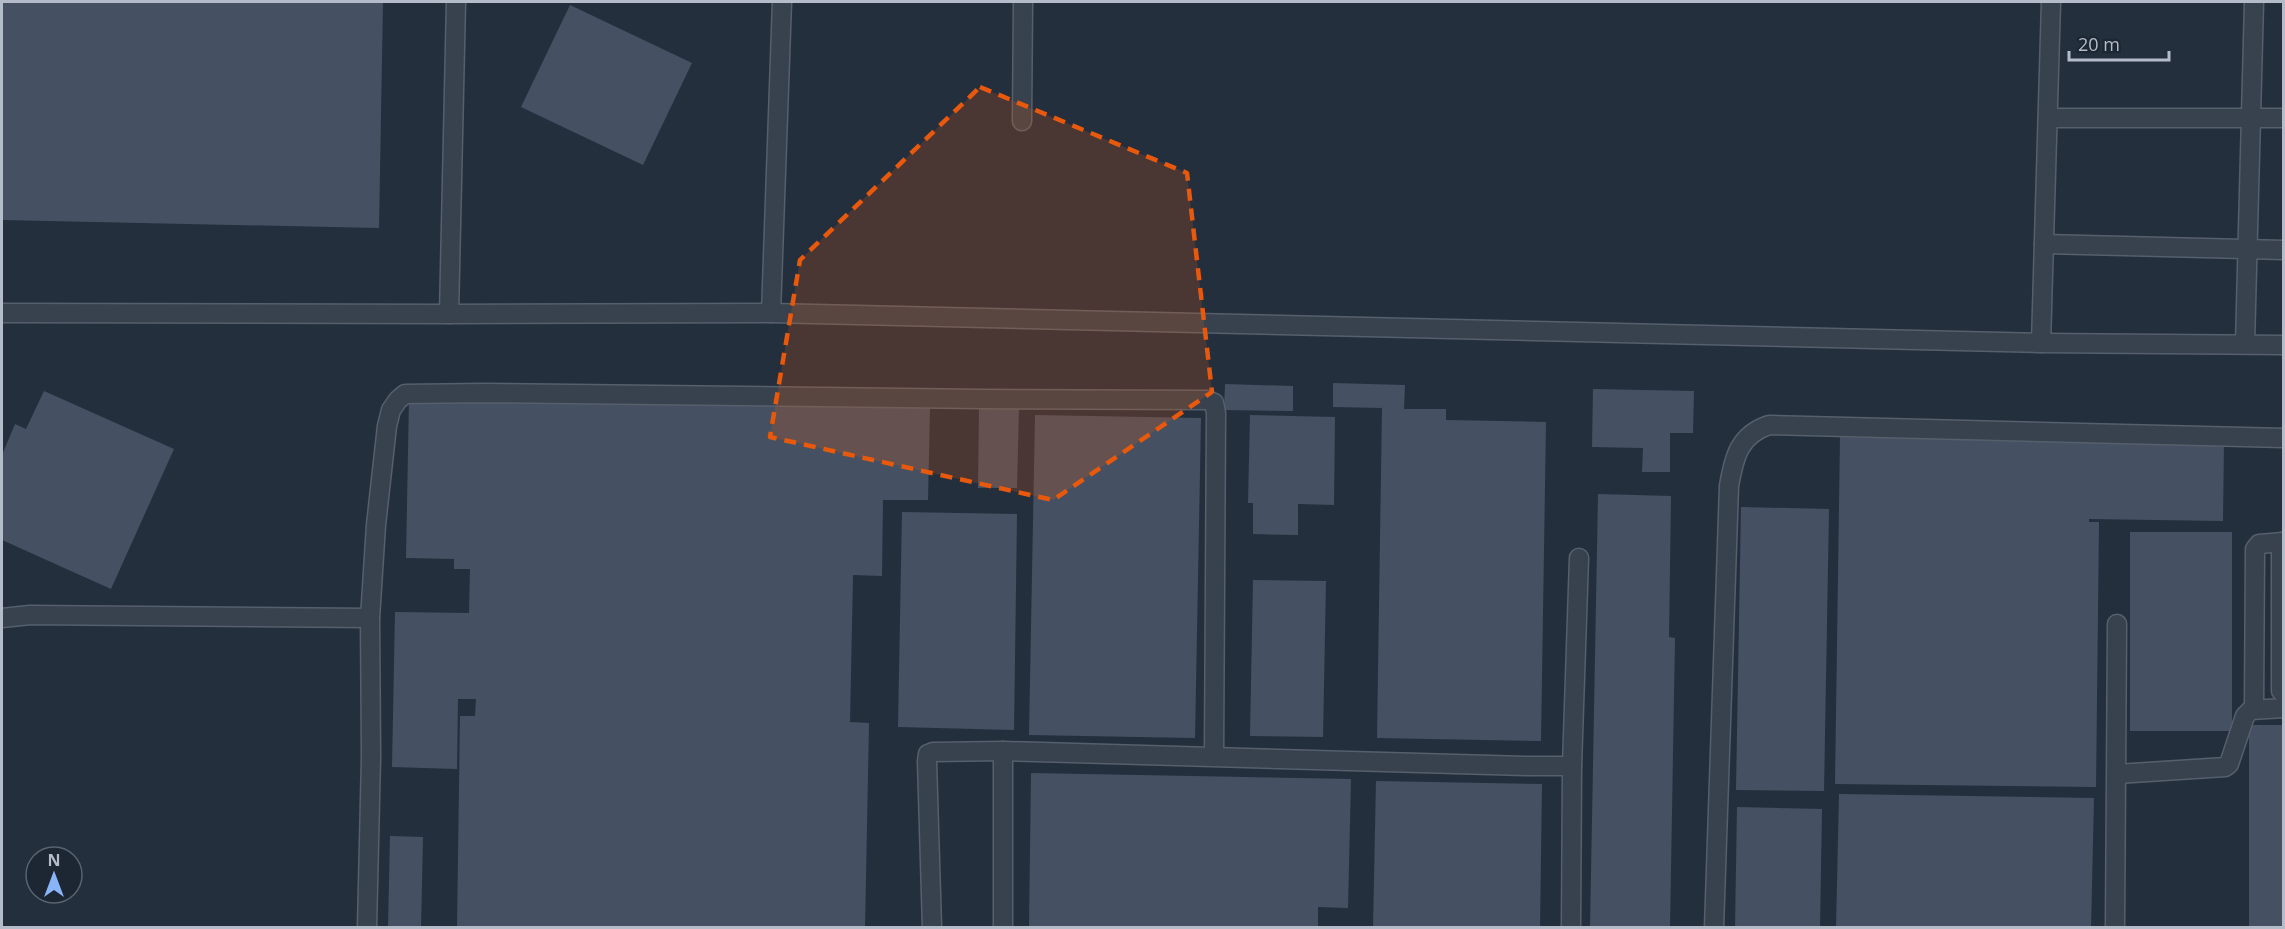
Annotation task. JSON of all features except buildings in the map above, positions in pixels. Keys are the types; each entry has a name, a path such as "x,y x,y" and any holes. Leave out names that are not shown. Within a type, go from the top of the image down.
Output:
{"lane":[{"path":"449,314 456,2"},
{"path":"771,313 782,2"},
{"path":"1022,121 1023,2"},
{"path":"2041,343 2051,2"},
{"path":"2245,344 2254,2"},
{"path":"2048,118 2283,118"},
{"path":"2044,244 2283,250"},
{"path":"2,313 771,313 2041,343 2283,345"},
{"path":"367,927 371,757 370,618 376,525 387,426 391,410 405,394 1207,400 1214,403 1216,413 1214,756"},
{"path":"1714,927 1729,486 1734,458 1746,439 1757,429 1769,425 2283,438"},
{"path":"2254,708 2255,549 2259,544 2282,543 2281,691 2283,694"},
{"path":"1571,927 1572,766 1579,558"},
{"path":"2,618 30,615 370,618"},
{"path":"2115,927 2117,624"},
{"path":"2116,774 2227,766 2245,716 2254,708 2283,708"},
{"path":"932,927 927,761 928,754 933,752 1003,751 1572,766"},
{"path":"1003,751 1003,927"}],"highlighted area":[{"path":"980,87 1187,173 1212,392 1053,500 770,437 800,260"}]}
